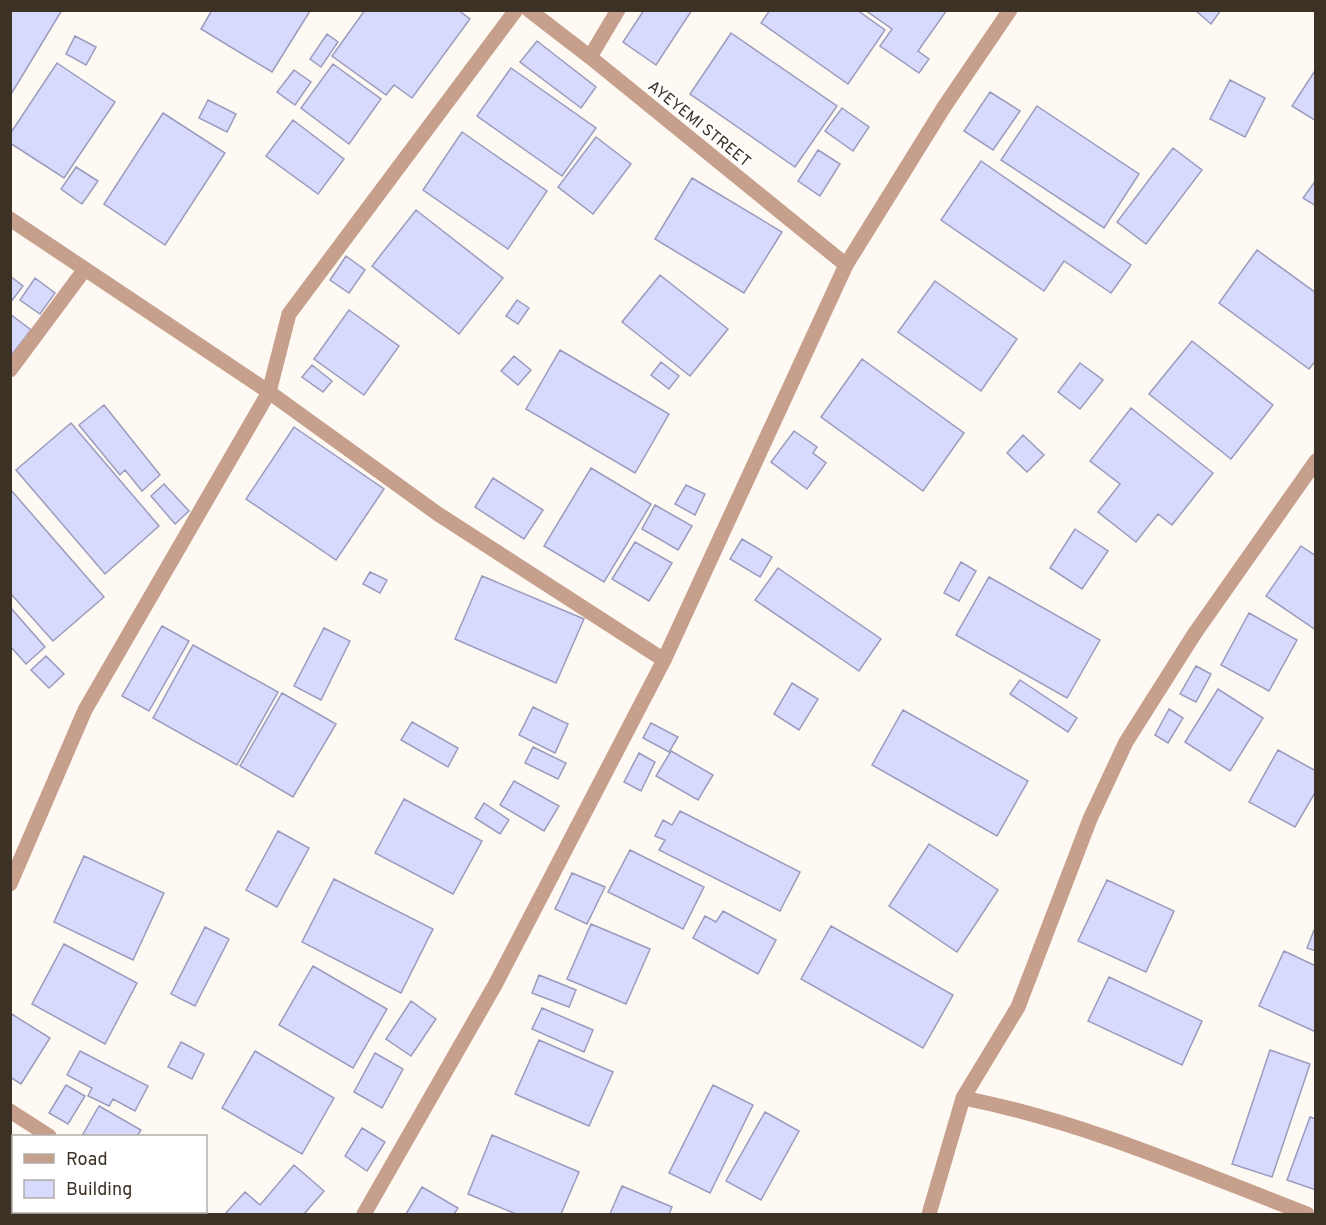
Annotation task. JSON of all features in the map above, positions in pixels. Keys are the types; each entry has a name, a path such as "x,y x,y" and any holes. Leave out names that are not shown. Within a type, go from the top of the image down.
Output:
{"street":[{"path":"10,884 86,710 269,392 289,314 516,10"},
{"name":"AYEYEMI STREET","path":"529,10 846,266"},
{"path":"590,57 618,10"},
{"path":"364,1215 495,985 664,660 846,266 944,107 1010,10"},
{"path":"10,219 269,392 438,514 664,660"},
{"path":"10,370 85,268"},
{"path":"929,1215 963,1098 1017,1007 1090,819 1126,742 1195,633 1316,461"},
{"path":"963,1098 1023,1110 1196,1171 1307,1215"},
{"path":"10,1111 46,1135"}],"building":[{"path":"10,10 62,10 10,96"},
{"path":"212,10 310,11 272,72 201,29"},
{"path":"365,10 458,10 470,19 412,98 394,85 386,95 332,56"},
{"path":"644,10 692,10 656,65 623,42"},
{"path":"770,10 857,10 885,30 848,84 761,23"},
{"path":"865,10 947,10 918,51 929,59 919,73 880,46 892,29"},
{"path":"1195,10 1221,10 1211,24"},
{"path":"731,33 837,106 795,167 690,94"},
{"path":"327,34 338,42 321,67 310,59"},
{"path":"75,36 96,47 86,65 66,54"},
{"path":"537,41 596,87 581,108 520,62"},
{"path":"57,63 115,102 64,178 10,143 10,134"},
{"path":"333,64 381,99 349,144 301,108"},
{"path":"511,68 596,128 562,176 477,116"},
{"path":"1316,69 1316,121 1292,106"},
{"path":"294,70 311,82 295,105 277,92"},
{"path":"1230,80 1265,98 1245,137 1210,119"},
{"path":"990,92 1020,111 993,150 964,131"},
{"path":"208,100 236,114 227,132 199,118"},
{"path":"1037,106 1139,174 1104,228 1001,160"},
{"path":"842,108 869,127 853,151 825,131"},
{"path":"163,113 225,153 165,245 104,204"},
{"path":"293,120 344,159 318,194 266,156"},
{"path":"462,132 547,191 508,249 423,190"},
{"path":"596,137 631,164 593,214 558,187"},
{"path":"1173,148 1202,170 1146,244 1117,222"},
{"path":"818,150 840,164 820,196 798,181"},
{"path":"981,161 1131,265 1111,293 1064,261 1044,291 941,220"},
{"path":"76,167 98,181 82,204 61,189"},
{"path":"692,178 782,232 744,293 655,239"},
{"path":"1316,180 1316,206 1303,198"},
{"path":"416,210 503,278 459,334 372,266"},
{"path":"1257,250 1316,293 1316,360 1309,369 1219,303"},
{"path":"346,256 365,270 349,293 330,280"},
{"path":"660,275 728,329 690,376 622,322"},
{"path":"10,276 23,286 10,303"},
{"path":"35,278 55,293 40,314 20,300"},
{"path":"935,281 1017,339 981,391 898,332"},
{"path":"517,300 529,308 518,324 506,316"},
{"path":"349,310 399,346 364,395 314,359"},
{"path":"10,314 31,330 10,357"},
{"path":"1192,341 1273,405 1231,459 1149,394"},
{"path":"560,350 669,414 635,473 526,409"},
{"path":"514,356 531,370 518,385 501,371"},
{"path":"862,359 964,433 923,491 821,417"},
{"path":"661,362 679,376 669,389 651,375"},
{"path":"1080,363 1103,380 1080,409 1058,392"},
{"path":"312,365 332,381 323,392 302,377"},
{"path":"104,405 160,475 142,491 125,470 120,475 79,425"},
{"path":"1131,408 1213,473 1172,525 1158,514 1136,542 1098,512 1120,484 1090,461"},
{"path":"71,423 159,526 105,574 16,470"},
{"path":"294,427 384,489 336,560 246,499"},
{"path":"794,431 817,447 813,453 826,463 807,489 771,462"},
{"path":"1023,435 1044,455 1027,472 1007,453"},
{"path":"591,468 651,504 604,582 544,546"},
{"path":"493,478 543,510 524,539 475,507"},
{"path":"164,484 189,511 175,524 151,496"},
{"path":"686,485 705,494 695,515 675,504"},
{"path":"10,489 104,597 53,641 10,593"},
{"path":"655,505 692,526 678,550 642,529"},
{"path":"1075,529 1108,551 1082,589 1050,568"},
{"path":"742,539 772,557 760,577 730,559"},
{"path":"635,542 672,563 649,601 612,579"},
{"path":"1301,546 1316,556 1316,630 1266,596"},
{"path":"961,562 976,571 959,601 944,593"},
{"path":"778,568 881,639 859,671 755,600"},
{"path":"370,572 387,580 380,593 363,584"},
{"path":"482,576 584,619 556,683 455,639"},
{"path":"989,577 1100,640 1067,698 956,635"},
{"path":"10,607 45,647 26,664 10,646"},
{"path":"1249,613 1297,640 1269,691 1221,665"},
{"path":"162,626 189,641 149,711 122,696"},
{"path":"324,628 350,641 321,700 294,686"},
{"path":"193,645 278,692 237,765 153,718"},
{"path":"46,656 64,674 49,688 31,670"},
{"path":"1196,666 1211,674 1196,702 1180,694"},
{"path":"1020,680 1077,718 1068,732 1010,694"},
{"path":"792,683 818,699 799,730 774,714"},
{"path":"1218,689 1263,718 1230,771 1185,742"},
{"path":"282,693 336,724 293,797 240,766"},
{"path":"533,707 568,724 555,753 519,735"},
{"path":"1169,709 1183,718 1168,743 1155,735"},
{"path":"903,710 1028,781 997,836 872,765"},
{"path":"412,722 458,748 448,767 401,740"},
{"path":"651,723 678,737 669,752 643,738"},
{"path":"533,747 566,763 558,779 525,763"},
{"path":"1278,750 1316,771 1316,791 1295,827 1249,802"},
{"path":"671,751 713,775 698,800 656,776"},
{"path":"639,753 655,762 641,791 624,782"},
{"path":"514,781 559,806 544,831 500,805"},
{"path":"404,799 482,841 453,894 375,853"},
{"path":"484,803 509,820 500,834 475,818"},
{"path":"680,811 800,872 780,911 659,850 665,840 655,836 663,820 672,825"},
{"path":"278,831 309,848 277,907 246,890"},
{"path":"929,844 998,890 957,952 889,906"},
{"path":"630,850 704,887 683,929 608,892"},
{"path":"84,856 164,893 133,960 54,922"},
{"path":"572,873 605,887 587,924 555,909"},
{"path":"334,879 433,929 401,993 302,942"},
{"path":"1107,880 1174,911 1146,972 1078,941"},
{"path":"723,911 776,940 758,974 693,938 705,916 716,922"},
{"path":"591,924 650,949 626,1004 567,979"},
{"path":"1316,925 1316,951 1307,948"},
{"path":"831,926 953,995 923,1048 801,979"},
{"path":"205,927 229,939 195,1006 171,994"},
{"path":"64,944 137,983 105,1044 32,1004"},
{"path":"1284,951 1316,966 1316,1032 1259,1006"},
{"path":"313,966 387,1009 353,1068 279,1025"},
{"path":"539,975 576,990 569,1007 532,993"},
{"path":"1109,977 1202,1021 1182,1065 1088,1021"},
{"path":"411,1001 436,1019 411,1056 386,1039"},
{"path":"542,1008 593,1030 584,1052 532,1029"},
{"path":"10,1013 50,1038 21,1084 10,1077"},
{"path":"539,1040 613,1072 589,1126 515,1094"},
{"path":"181,1042 204,1054 192,1079 168,1067"},
{"path":"1270,1050 1310,1064 1272,1177 1232,1164"},
{"path":"80,1051 148,1086 135,1111 113,1099 109,1106 88,1096 92,1088 67,1075"},
{"path":"255,1051 334,1098 302,1154 222,1108"},
{"path":"375,1053 403,1069 382,1108 354,1092"},
{"path":"66,1085 85,1096 68,1124 49,1113"},
{"path":"713,1085 753,1105 710,1193 669,1173"},
{"path":"99,1106 141,1130 138,1135 83,1134"},
{"path":"765,1112 799,1131 761,1200 726,1181"},
{"path":"1310,1117 1316,1119 1316,1190 1287,1180"},
{"path":"362,1128 385,1142 367,1171 345,1156"},
{"path":"492,1135 579,1172 561,1214 516,1214 468,1194"},
{"path":"294,1165 324,1191 304,1214 225,1214 245,1192 260,1205"},
{"path":"622,1186 672,1207 669,1214 610,1214"},
{"path":"422,1187 458,1208 454,1214 406,1214"}]}
